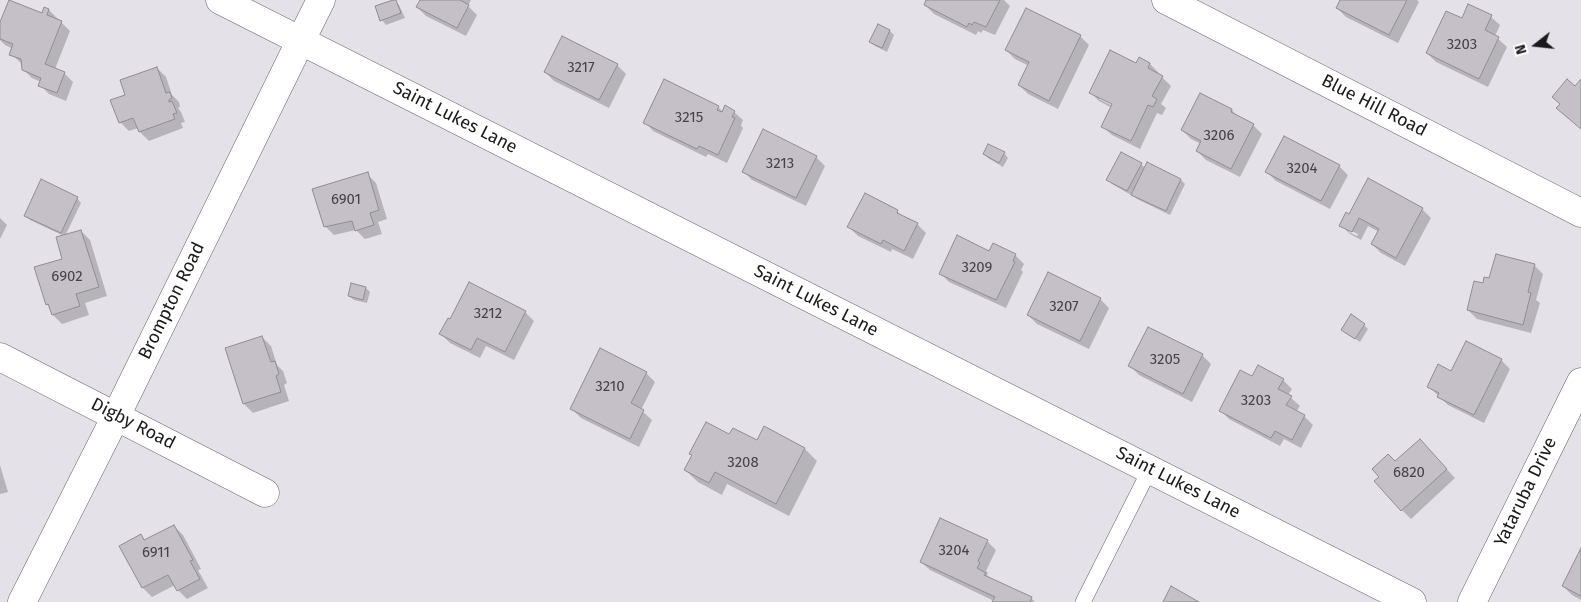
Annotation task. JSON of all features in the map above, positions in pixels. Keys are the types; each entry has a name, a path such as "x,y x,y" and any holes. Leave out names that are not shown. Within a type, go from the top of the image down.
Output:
{"street":[{"name":"Saint Lukes Lane","path":"220,0 1412,602"},
{"name":"Brompton Road","path":"22,602 321,0"},
{"name":"Blue Hill Road","path":"1166,0 1581,213"},
{"name":"Digby Road","path":"0,357 265,493"},
{"name":"Yataruba Drive","path":"1472,602 1581,382"}],"lane":[{"path":"1083,602 1150,469"}],"building":[{"path":"9,0 42,13 44,7 49,9 47,15 62,21 45,64 65,72 57,93 38,86 41,78 22,70 21,59 9,55 13,44 0,39 0,22"},
{"path":"396,0 401,13 380,21 375,6"},
{"path":"420,0 460,0 469,5 457,28 416,7"},
{"path":"926,0 1000,0 986,27 974,22 972,25 969,23 967,27 924,5"},
{"path":"1340,0 1407,0 1389,35 1336,8"},
{"path":"1468,4 1492,15 1485,30 1499,37 1479,79 1426,53 1446,11 1462,18"},
{"path":"1026,8 1081,35 1049,101 1018,85 1029,62 1005,50"},
{"path":"878,24 890,30 882,48 869,42"},
{"path":"562,36 618,64 599,100 544,72"},
{"path":"1110,50 1136,63 1139,57 1150,63 1148,68 1163,76 1152,96 1157,99 1153,107 1148,105 1131,141 1101,127 1112,104 1089,93"},
{"path":"157,67 166,93 170,92 172,98 169,102 172,101 177,113 173,114 175,119 139,132 133,118 119,123 110,100 125,95 120,80"},
{"path":"664,79 719,106 717,110 722,112 725,105 735,111 732,117 735,118 718,155 699,146 697,149 643,123"},
{"path":"1567,79 1575,86 1581,79 1581,129 1556,108 1560,104 1552,97"},
{"path":"1200,93 1232,109 1231,112 1254,124 1231,169 1196,151 1201,141 1181,130"},
{"path":"763,129 817,156 796,198 742,172"},
{"path":"1284,136 1340,165 1321,201 1265,172"},
{"path":"988,144 1005,152 999,163 983,154"},
{"path":"1121,152 1142,163 1127,191 1106,180"},
{"path":"1147,162 1181,179 1166,211 1131,195"},
{"path":"368,172 379,210 370,213 374,225 355,231 352,221 324,227 312,189"},
{"path":"1368,178 1423,208 1396,258 1371,244 1379,229 1359,218 1352,232 1339,226 1346,212 1349,214"},
{"path":"41,179 78,197 61,233 24,216"},
{"path":"865,193 898,210 897,213 918,223 904,251 883,240 881,244 847,227"},
{"path":"81,230 99,287 76,294 80,306 52,315 48,304 46,305 34,267 62,259 56,237"},
{"path":"957,235 989,251 993,243 1016,254 1013,261 1015,262 996,300 939,274"},
{"path":"1496,254 1535,264 1528,292 1531,293 1523,325 1467,310 1474,281 1483,283 1484,277 1489,278"},
{"path":"1048,272 1101,298 1080,341 1027,315"},
{"path":"469,282 526,311 505,352 477,338 471,350 439,334 448,318 450,319"},
{"path":"351,283 366,287 363,300 348,296"},
{"path":"1351,314 1365,324 1355,339 1341,330"},
{"path":"1148,327 1203,354 1183,394 1128,366"},
{"path":"262,336 271,362 275,361 279,374 276,376 281,392 243,404 225,348"},
{"path":"1466,341 1502,359 1474,415 1437,397 1439,393 1427,387 1438,364 1451,371"},
{"path":"600,348 647,372 631,403 644,410 630,439 570,409"},
{"path":"1258,365 1284,379 1278,389 1292,396 1286,405 1305,415 1292,440 1275,431 1271,438 1219,411 1240,370 1252,376"},
{"path":"706,422 729,434 733,428 757,440 764,426 805,448 776,504 715,472 709,483 684,470 692,455 689,454"},
{"path":"1420,439 1447,469 1401,511 1374,481 1379,477 1372,469 1388,454 1395,461"},
{"path":"940,518 988,540 978,561 980,563 977,568 986,573 984,575 1032,597 1030,602 992,602 995,597 920,562"},
{"path":"174,525 193,560 190,561 200,579 177,591 168,575 142,588 119,546 141,534 144,540"},
{"path":"1581,548 1581,596 1562,586"},
{"path":"1171,586 1199,602 1163,602"}]}
